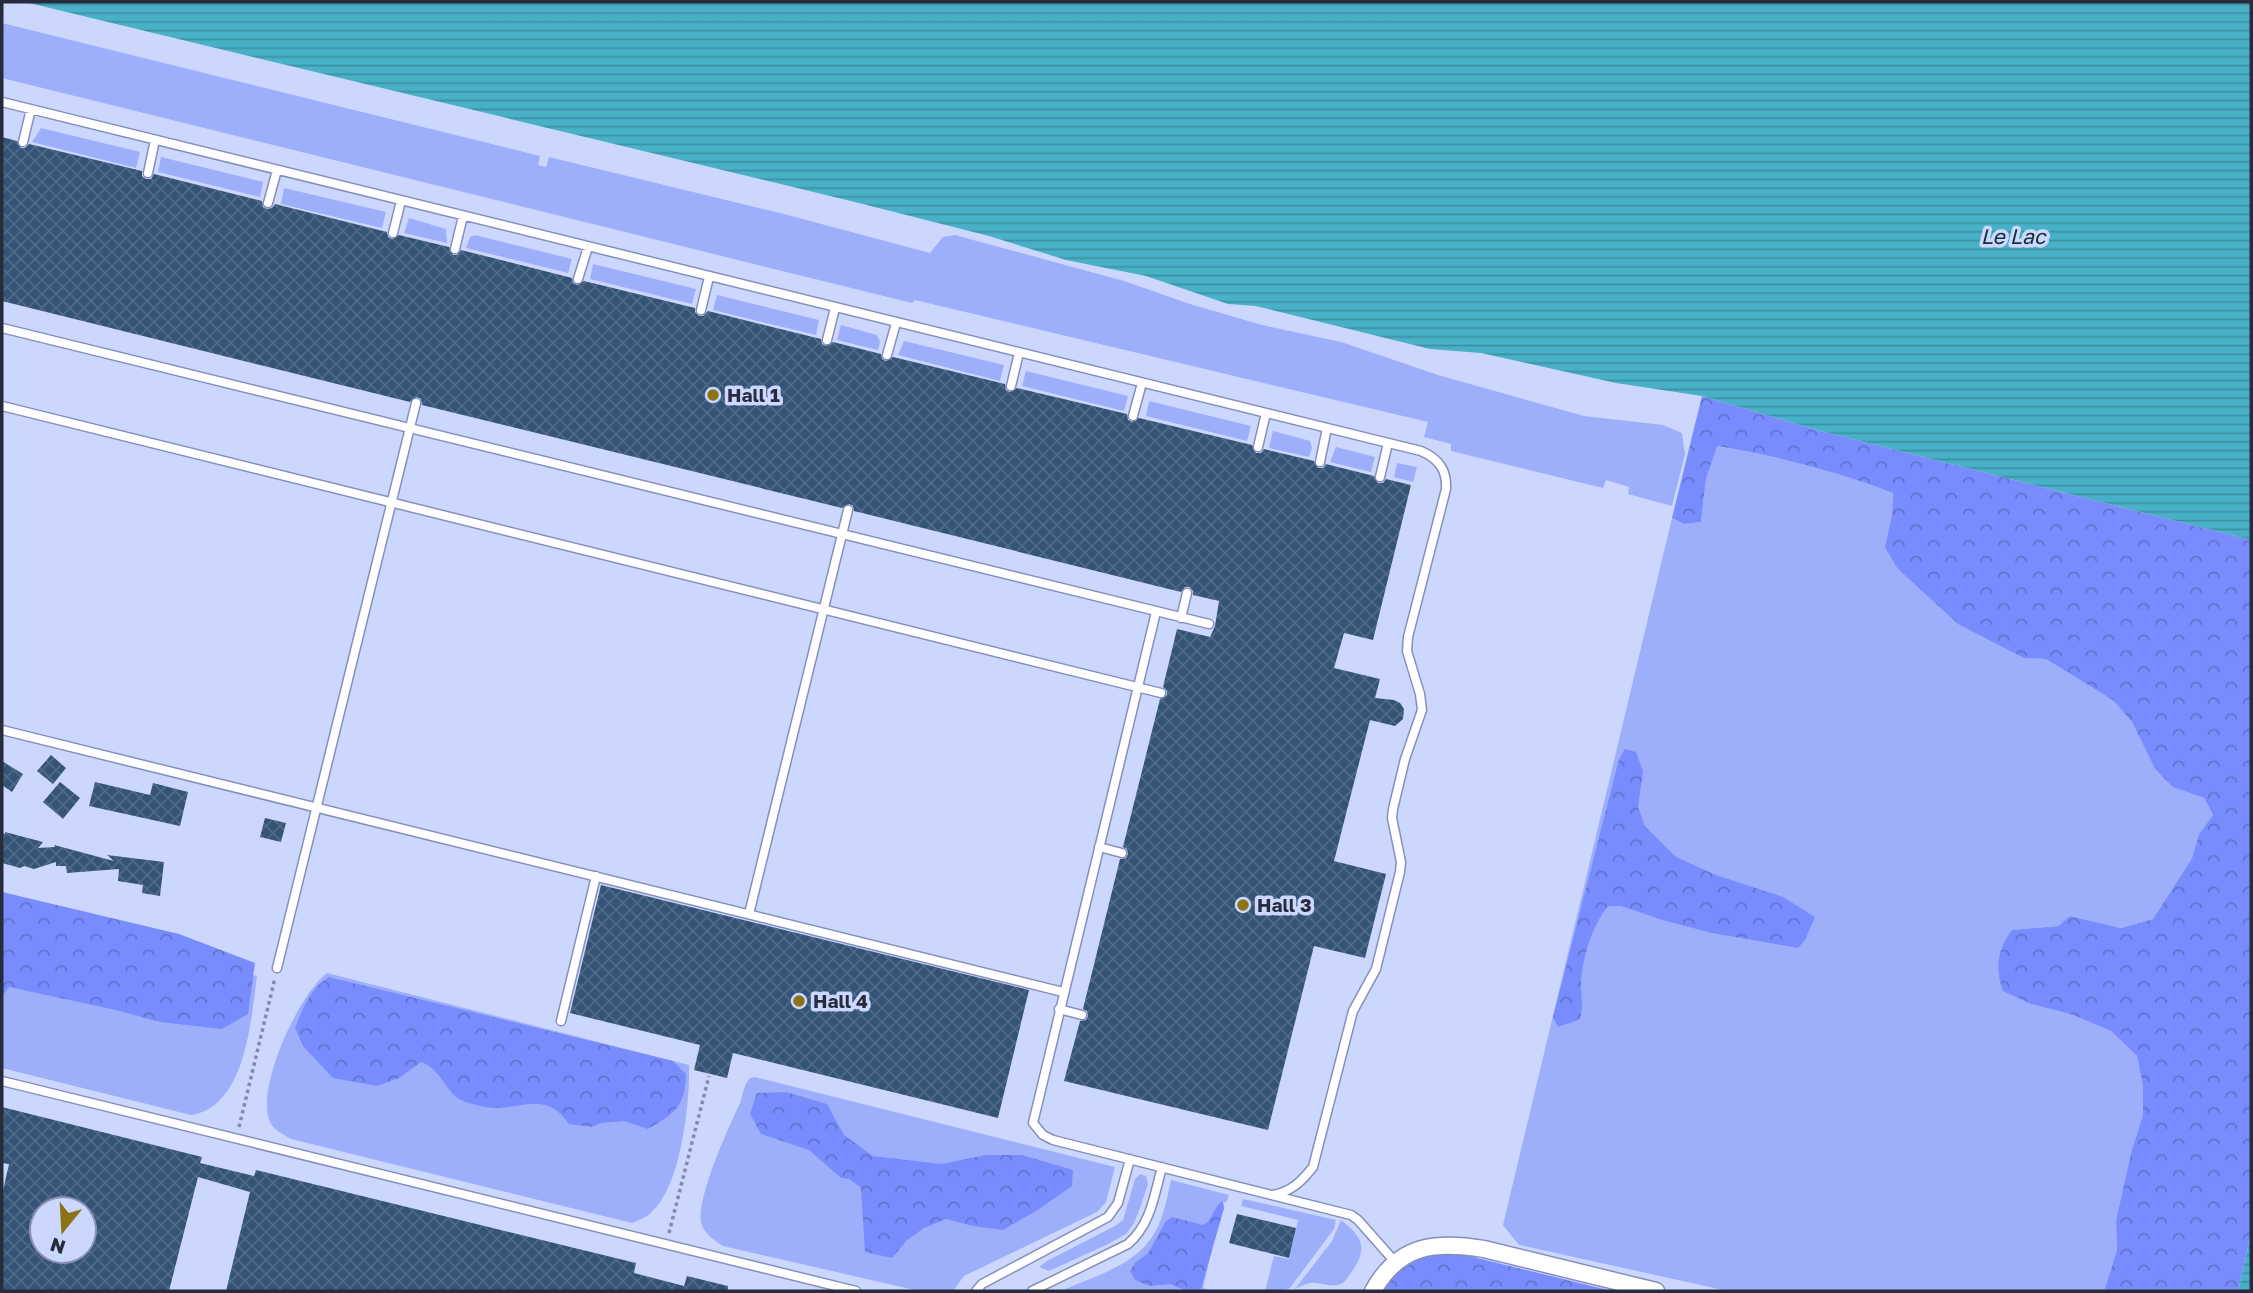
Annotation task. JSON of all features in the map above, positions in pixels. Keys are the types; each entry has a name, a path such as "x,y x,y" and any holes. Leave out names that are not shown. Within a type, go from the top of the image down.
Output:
{"street":[{"path":"1373,1291 1405,1256 1432,1245 1484,1249 1656,1291"}],"lane":[{"path":"2,102 1430,455 1442,467 1446,480 1408,636 1407,651 1422,710 1405,759 1392,818 1401,862 1400,872 1372,981 1353,1012 1313,1167 1287,1192 1273,1195"},
{"path":"23,142 31,109"},
{"path":"148,173 155,140"},
{"path":"268,203 277,170"},
{"path":"394,233 401,201"},
{"path":"455,249 463,216"},
{"path":"579,279 588,247"},
{"path":"701,310 709,277"},
{"path":"827,340 835,308"},
{"path":"887,355 896,323"},
{"path":"2,328 1209,624"},
{"path":"1011,386 1019,353"},
{"path":"1133,416 1142,383"},
{"path":"277,968 416,403"},
{"path":"2,406 1161,693"},
{"path":"1258,447 1266,414"},
{"path":"1320,462 1327,428"},
{"path":"1380,477 1388,443"},
{"path":"749,914 848,510"},
{"path":"1181,618 1187,593"},
{"path":"1156,612 1033,1123 1043,1135 1052,1140 1351,1215 1396,1264"},
{"path":"2,730 1063,992"},
{"path":"1099,847 1122,853"},
{"path":"561,1021 596,876"},
{"path":"1059,1009 1082,1015"},
{"path":"2,1081 856,1291"},
{"path":"976,1291 982,1284 1108,1217 1118,1203 1130,1159"},
{"path":"1032,1291 1128,1244 1138,1236 1149,1214 1162,1167"}],"path":[{"path":"236,1139 277,968"},
{"path":"666,1245 709,1076"}],"shaded area":[{"path":"2,23 540,156 538,165 546,167 549,157 784,214 930,253 943,237 955,235 1124,281 1262,325 1341,342 1438,375 1584,416 1663,425 1682,433 1685,454 1672,506 1628,494 1629,487 1606,480 1603,488 1451,451 1451,444 1424,437 1428,422 915,300 912,303 2,78"},
{"path":"41,128 140,152 136,168 32,142"},
{"path":"161,157 263,182 260,197 158,172"},
{"path":"284,188 386,212 382,228 281,204"},
{"path":"409,218 446,229 447,243 404,233"},
{"path":"475,235 572,259 568,273 466,248 470,237"},
{"path":"593,264 696,289 692,304 590,279"},
{"path":"717,295 819,320 816,335 713,310"},
{"path":"841,325 877,335 880,342 878,350 837,340"},
{"path":"904,341 1004,365 1000,381 898,355"},
{"path":"1026,371 1128,396 1124,411 1022,386"},
{"path":"1149,401 1251,426 1247,441 1146,416"},
{"path":"1273,431 1310,441 1312,448 1309,457 1269,448"},
{"path":"1716,446 1806,465 1893,493 1886,546 1897,568 1923,591 2024,658 2046,659 2114,701 2132,722 2155,769 2174,787 2204,798 2213,815 2199,834 2192,858 2153,919 2121,928 2070,916 2058,926 2012,930 2031,1004 2076,1016 2111,1031 2137,1056 2143,1086 2143,1115 2132,1149 2116,1220 2117,1250 2104,1291 1728,1291 1519,1245 1503,1225 1672,518 1684,524 1701,522 1706,479"},
{"path":"1336,447 1375,457 1371,472 1330,462"},
{"path":"1397,463 1417,467 1413,482 1394,477"},
{"path":"2,911 257,976 242,1059 224,1096 209,1108 191,1115 2,1068"},
{"path":"327,973 689,1065 688,1101 681,1146 668,1188 659,1204 647,1216 632,1223 291,1139 279,1132 270,1122 267,1107 274,1065 304,1000"},
{"path":"755,1077 1115,1167 1106,1202 1097,1212 964,1276 953,1291 919,1291 723,1246 704,1230 701,1210 714,1162 745,1087 750,1078"},
{"path":"1140,1174 1146,1176 1148,1184 1134,1223 1126,1234 1049,1271 1039,1267 1123,1220 1135,1179"},
{"path":"1171,1180 1229,1195 1226,1203 1223,1201 1203,1288 1214,1291 1061,1291 1113,1269 1138,1253 1161,1220"},
{"path":"1243,1199 1336,1220 1334,1229 1290,1288 1265,1291 1274,1256 1289,1259 1298,1220 1241,1206"},
{"path":"1341,1220 1354,1231 1360,1243 1360,1255 1353,1270 1345,1281 1338,1285 1310,1283 1295,1289 1332,1241"}],"green space":[{"path":"1702,396 1817,430 2251,540 2251,1235 2238,1291 2104,1291 2117,1250 2116,1220 2132,1149 2143,1115 2143,1086 2137,1056 2111,1031 2073,1015 2031,1004 2003,991 1998,967 2000,952 2012,930 2058,926 2070,916 2121,928 2153,919 2192,858 2199,834 2213,815 2204,798 2173,787 2155,769 2132,722 2114,701 2046,659 2024,658 1958,624 1897,568 1885,547 1892,515 1893,493 1806,465 1717,446 1706,479 1701,522 1684,524 1672,518"},
{"path":"1625,749 1636,752 1643,771 1638,807 1645,826 1676,857 1716,875 1783,897 1815,917 1805,940 1798,948 1712,933 1621,906 1608,906 1597,923 1586,952 1579,1020 1558,1027 1553,1017 1619,759"},
{"path":"2,892 179,934 255,963 248,1014 222,1029 160,1022 9,987 2,996"},
{"path":"329,977 673,1061 686,1074 681,1102 672,1113 648,1129 624,1121 601,1123 592,1127 569,1124 560,1113 540,1104 497,1108 465,1102 455,1096 432,1068 421,1062 399,1078 377,1086 333,1078 303,1046 295,1028 312,993"},
{"path":"786,1092 827,1104 844,1135 873,1156 941,1164 986,1155 1022,1155 1073,1170 1072,1186 1003,1230 946,1219 924,1228 907,1240 892,1258 865,1252 861,1188 849,1179 841,1178 809,1150 761,1134 750,1114 757,1093"},
{"path":"1223,1201 1224,1208 1201,1289 1208,1291 1187,1291 1170,1284 1150,1286 1135,1280 1130,1271 1135,1263 1148,1253 1166,1221 1172,1217 1203,1225"},
{"path":"1437,1254 1461,1254 1612,1291 1383,1291 1406,1266"}],"water":[{"name":"Le Lac","path":"25,2 2251,2 2251,540 1817,430 1702,396 1616,383 1481,353 1430,349 1256,306 1228,304 1146,276 1066,260 989,236 855,202"},
{"path":"2251,1235 2251,1291 2238,1291"}],"building":[{"name":"Hall 1","path":"2,137 17,141 21,148 29,144 142,171 142,176 146,179 151,179 154,174 262,201 263,207 267,209 275,204 387,232 392,239 399,235 449,247 453,255 457,255 461,250 572,278 577,285 584,281 695,308 699,316 708,311 821,339 826,346 833,342 881,354 886,361 893,357 1005,384 1006,390 1010,392 1017,388 1127,414 1128,420 1132,422 1139,418 1252,445 1256,453 1261,453 1264,449 1314,461 1318,468 1323,468 1326,464 1374,476 1378,483 1383,483 1386,479 1411,485 1373,640 1344,633 1334,668 1380,679 1375,698 1394,700 1404,709 1403,719 1395,726 1370,720 1334,861 1386,874 1365,958 1314,946 1268,1130 1064,1081 1080,1021 1086,1020 1088,1016 1083,1009 1120,859 1126,858 1128,854 1123,847 1160,699 1167,695 1163,687 1177,629 1210,637 1215,626 1219,601 1193,595 1189,587 1185,587 1181,592 854,511 849,504 842,508 422,405 421,399 417,397 410,402 2,301"},
{"path":"51,755 66,768 53,784 37,771"},
{"path":"2,761 23,774 12,792 2,785"},
{"path":"60,782 80,798 63,819 43,802"},
{"path":"95,782 150,795 153,783 188,792 180,826 89,806"},
{"path":"265,818 286,823 281,842 260,837"},
{"path":"2,833 43,842 38,848 55,847 54,845 114,861 107,855 164,862 160,896 142,893 143,885 118,881 119,869 67,873 66,866 56,866 56,862 34,869 2,863"},
{"name":"Hall 4","path":"601,885 1029,990 998,1118 733,1053 727,1078 694,1070 700,1045 570,1013"},
{"path":"2,1107 202,1157 200,1163 254,1176 256,1170 636,1263 634,1273 684,1286 687,1276 728,1286 728,1291 226,1291 250,1192 198,1177 169,1291 2,1291 2,1195 9,1164 2,1163"},
{"path":"1237,1214 1296,1228 1289,1258 1229,1243"}],"place":[{"name":"Hall 1","path":"713,395"},
{"name":"Hall 3","path":"1243,905"},
{"name":"Hall 4","path":"799,1001"}]}
